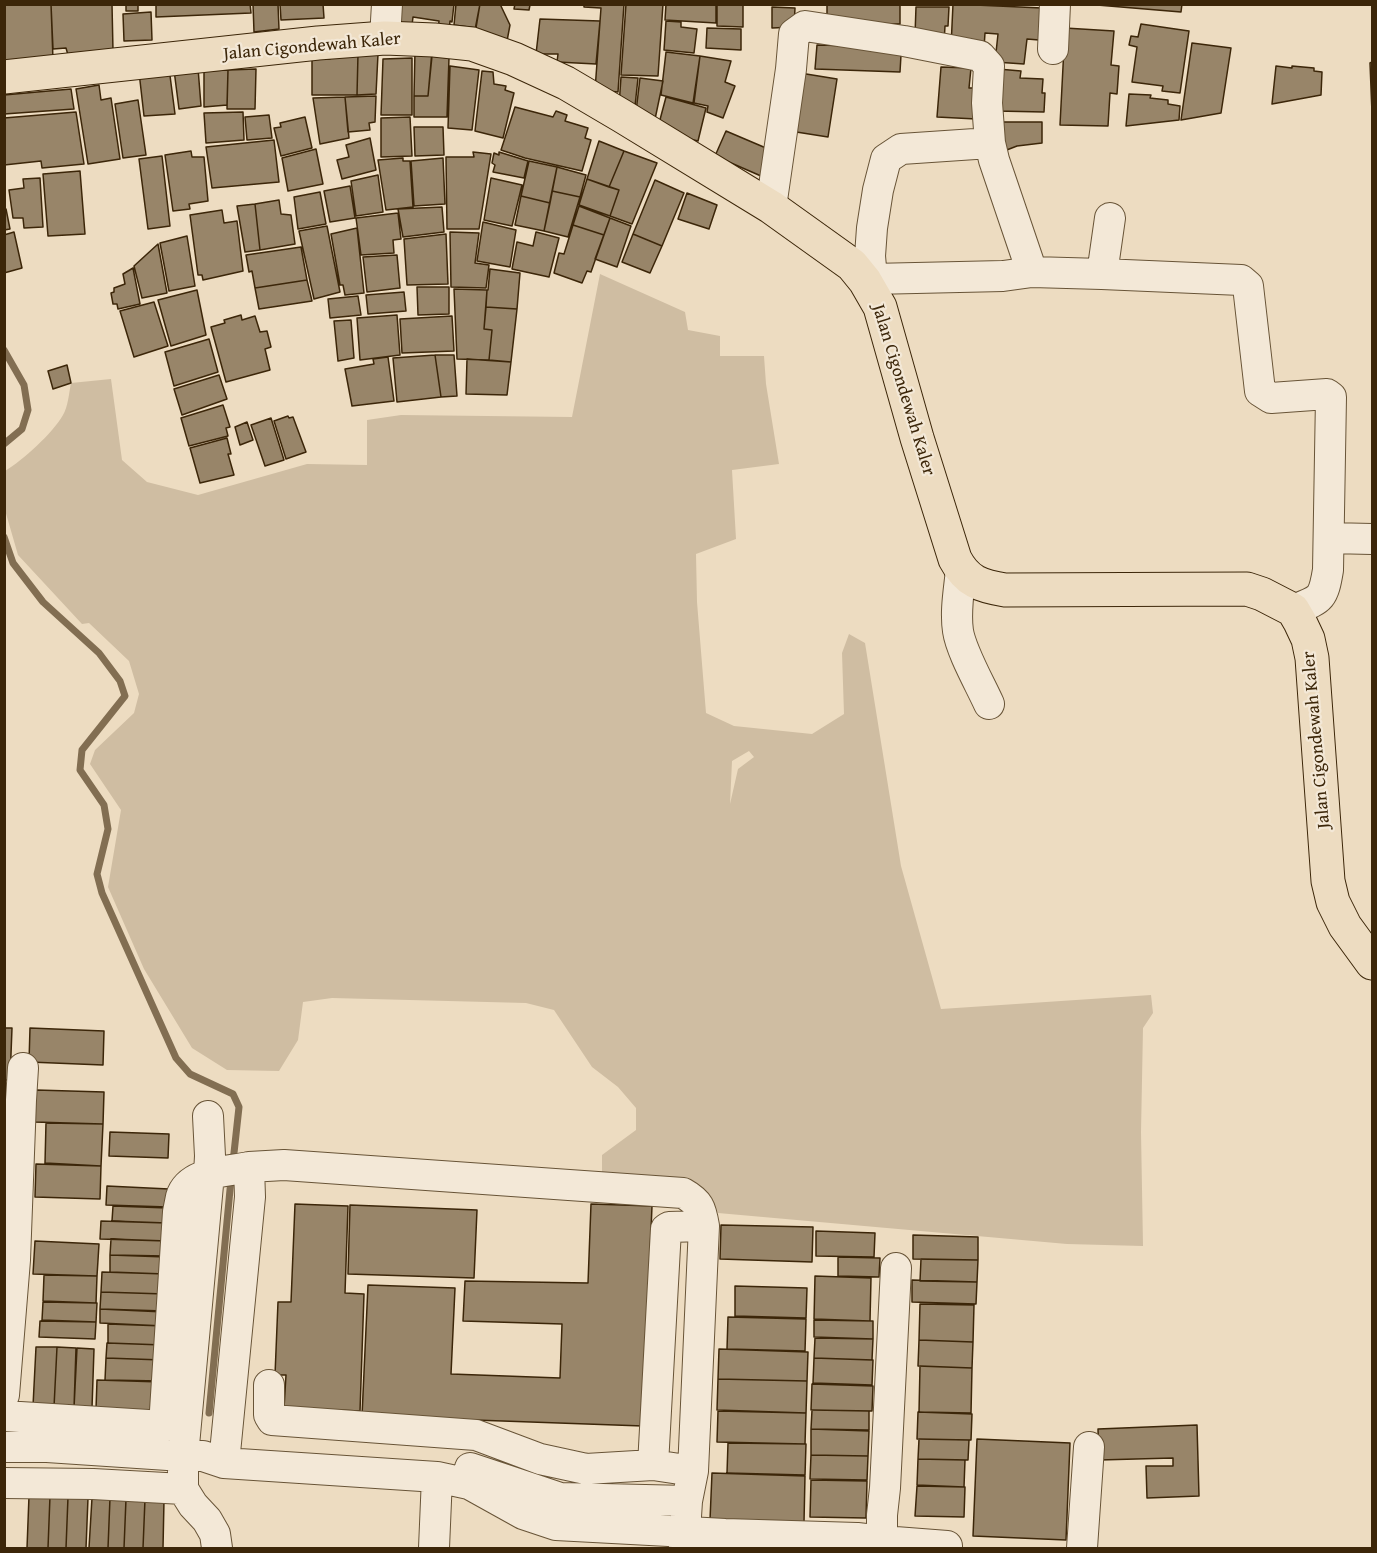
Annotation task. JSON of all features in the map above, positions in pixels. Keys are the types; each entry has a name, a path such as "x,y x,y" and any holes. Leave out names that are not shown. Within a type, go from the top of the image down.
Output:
{"main road":[{"name":"Jalan Cigondewah Kaler","path":"4,77 318,43 385,38 472,44 514,59 566,83 771,207 868,280 880,307 921,450 955,559 961,570"},
{"path":"961,570 980,584 1005,590 1247,589 1293,610"},
{"name":"Jalan Cigondewah Kaler","path":"1293,610 1308,639 1312,658 1328,881 1333,902 1345,926 1372,963"}],"street":[{"path":"385,38 387,4"},
{"path":"1053,49 1055,4"},
{"path":"771,207 794,34 806,26 904,41 980,56 989,66 987,103 990,143 994,160 1032,272"},
{"path":"990,143 901,148 886,159 872,228 868,280 1003,276 1032,272 1241,280 1248,286 1260,391 1271,399 1328,394 1331,397 1329,538 1325,590 1313,602 1293,610"},
{"path":"1102,274 1110,218"},
{"path":"1329,538 1372,539"},
{"path":"961,570 958,633 989,704"},
{"path":"4,1395 10,1259 13,1100 23,1068"},
{"path":"183,1489 197,1447 250,1197 230,1170 210,1155 208,1116"},
{"path":"230,1170 284,1166 683,1193 695,1200 702,1213 704,1226 693,1471 687,1501 685,1540"},
{"path":"197,1447 230,1170"},
{"path":"652,1465 666,1229 704,1226"},
{"path":"882,1541 896,1268"},
{"path":"269,1385 269,1416 272,1420 477,1435 540,1459 586,1469 652,1465 693,1471"},
{"path":"4,1416 197,1447 437,1477 469,1484 523,1514 555,1525 631,1539 857,1538 947,1546"},
{"path":"4,1447 197,1447 430,1456 560,1498 687,1501"},
{"path":"1082,1548 1089,1447"},
{"path":"434,1548 437,1477"},
{"path":"4,1483 103,1484 183,1489"},
{"path":"183,1489 193,1505 207,1520 215,1534 217,1548"}],"shaded area":[{"path":"600,274 685,312 688,330 720,336 720,356 764,356 766,384 779,464 732,470 736,539 696,554 697,602 706,713 734,726 812,734 844,714 842,653 849,634 865,643 901,866 941,1009 1151,995 1153,1013 1143,1028 1141,1132 1143,1246 1067,1244 718,1213 707,1197 602,1177 602,1155 636,1130 636,1108 618,1087 592,1067 554,1010 526,1003 332,998 303,1002 298,1040 279,1071 227,1070 192,1048 144,969 108,887 121,810 90,764 95,750 134,713 139,694 129,661 89,623 82,624 18,555 5,510 5,471 37,446 58,422 66,408 71,383 111,379 122,460 147,482 198,495 307,464 367,465 367,420 401,415 572,417","holes":["749,751 754,757 738,769 730,804 732,761"]}],"building":[{"path":"4,4 51,4 53,60 4,63"},
{"path":"51,4 112,4 113,51 68,55 66,48 53,49"},
{"path":"126,4 138,4 138,11 126,11"},
{"path":"156,4 250,4 251,13 156,17"},
{"path":"253,4 278,4 279,29 254,32"},
{"path":"280,4 323,4 324,18 281,20"},
{"path":"387,4 454,4 449,31 438,29 439,21 413,17 412,25 386,21"},
{"path":"456,4 480,4 476,28 454,25"},
{"path":"480,4 500,4 510,25 507,41 474,35"},
{"path":"515,4 541,4 530,5 529,10 514,9"},
{"path":"584,4 624,4 618,92 595,90 601,8 584,7"},
{"path":"626,4 663,4 658,76 621,75"},
{"path":"666,4 716,5 716,23 665,20"},
{"path":"717,4 743,4 743,27 717,26"},
{"path":"827,4 900,4 900,24 827,22"},
{"path":"953,4 1042,8 1039,40 1027,39 1024,64 995,62 998,34 985,33 984,48 951,47"},
{"path":"1085,4 1182,4 1181,12"},
{"path":"772,7 795,8 794,27 772,28"},
{"path":"916,7 949,7 944,43 915,35"},
{"path":"151,12 152,40 124,41 123,14"},
{"path":"540,19 600,21 596,64 557,62 558,54 536,54"},
{"path":"666,21 681,22 681,27 697,29 694,53 664,50"},
{"path":"1141,24 1189,31 1180,93 1162,91 1163,86 1132,82 1137,47 1129,45 1131,36 1138,37"},
{"path":"707,28 741,29 741,50 706,48"},
{"path":"1065,28 1114,31 1111,65 1119,66 1117,94 1110,93 1108,126 1060,125"},
{"path":"1192,43 1231,48 1221,113 1181,120"},
{"path":"817,45 897,47 901,55 900,72 815,69"},
{"path":"415,50 432,51 428,96 414,96"},
{"path":"666,52 700,56 693,103 661,95"},
{"path":"330,54 358,54 357,95 312,95 312,58 330,59"},
{"path":"358,54 378,54 376,94 357,95"},
{"path":"432,56 449,58 447,117 414,117 414,96 428,96"},
{"path":"700,56 731,61 725,82 735,86 723,118 707,112 708,106 694,103"},
{"path":"412,58 412,115 381,115 383,59"},
{"path":"1372,62 1372,113 1370,63"},
{"path":"450,66 479,70 472,130 448,128"},
{"path":"1276,66 1314,68 1314,71 1322,72 1321,95 1272,104"},
{"path":"941,67 971,68 969,88 974,88 976,119 937,117"},
{"path":"169,68 175,114 144,116 139,72"},
{"path":"198,68 201,106 179,109 174,70"},
{"path":"256,69 255,109 227,109 228,70"},
{"path":"998,69 1021,71 1020,78 1043,79 1044,112 996,111"},
{"path":"228,70 227,105 204,107 204,71"},
{"path":"482,71 493,72 494,84 506,86 505,90 514,93 503,138 475,131"},
{"path":"800,73 837,79 828,137 790,131"},
{"path":"621,77 638,78 635,106 619,106"},
{"path":"640,78 663,81 654,124 635,120"},
{"path":"99,85 101,100 111,98 120,159 88,164 76,89"},
{"path":"71,89 74,109 4,114 4,95"},
{"path":"1129,94 1151,95 1150,98 1168,100 1168,104 1180,106 1179,120 1126,126"},
{"path":"376,96 375,122 369,123 370,130 348,132 345,97"},
{"path":"345,97 349,138 320,144 313,98"},
{"path":"666,97 706,108 698,141 657,131"},
{"path":"138,100 146,155 123,158 115,104"},
{"path":"515,107 553,117 556,111 567,115 565,121 588,128 585,138 591,140 582,171 501,150"},
{"path":"76,112 84,164 42,168 41,161 4,165 4,118"},
{"path":"243,112 244,140 206,143 204,113"},
{"path":"269,115 272,138 247,140 245,117"},
{"path":"305,117 312,148 281,156 274,128 281,127 280,123"},
{"path":"410,117 412,156 381,157 381,118"},
{"path":"998,122 1042,122 1042,143 1017,146 999,153"},
{"path":"414,127 443,127 444,155 415,156"},
{"path":"726,131 773,151 761,176 715,156"},
{"path":"370,138 376,170 342,179 337,160 349,157 346,145"},
{"path":"274,140 279,182 212,188 206,147"},
{"path":"599,141 624,151 609,187 587,179"},
{"path":"316,149 323,184 288,191 282,158"},
{"path":"191,151 192,157 204,157 208,201 189,204 190,209 173,211 165,155"},
{"path":"624,151 657,163 632,224 610,216 619,190 609,187"},
{"path":"473,152 491,154 479,229 447,229 446,157 474,157"},
{"path":"499,152 528,161 524,178 493,172 494,153 499,155"},
{"path":"162,156 170,226 148,229 139,159"},
{"path":"403,158 403,161 410,161 413,207 386,210 378,160"},
{"path":"443,158 445,204 414,206 411,161"},
{"path":"529,161 557,167 550,203 521,196"},
{"path":"557,167 586,175 580,197 552,191"},
{"path":"80,171 85,234 48,236 43,174"},
{"path":"378,175 383,212 356,216 351,181"},
{"path":"40,178 43,227 24,228 23,218 13,218 9,190 24,188 23,179"},
{"path":"491,178 522,185 512,226 484,220"},
{"path":"587,179 619,190 610,216 579,205"},
{"path":"655,180 684,193 662,246 633,234"},
{"path":"350,186 355,218 330,222 324,191"},
{"path":"552,191 580,197 568,237 544,231"},
{"path":"320,192 326,224 298,229 294,197"},
{"path":"687,193 717,205 709,229 678,219"},
{"path":"521,196 550,203 544,231 515,225"},
{"path":"279,200 281,214 291,215 295,244 260,250 255,204"},
{"path":"255,204 260,250 245,252 237,206"},
{"path":"579,206 610,218 604,235 573,225"},
{"path":"442,207 444,232 403,237 398,209"},
{"path":"4,209 6,209 10,229 4,230"},
{"path":"222,210 224,223 237,221 243,271 203,280 202,275 198,275 190,215"},
{"path":"398,213 401,239 393,240 394,253 361,255 356,218"},
{"path":"610,218 631,226 617,267 595,259"},
{"path":"483,222 516,230 510,267 477,261"},
{"path":"573,225 604,235 591,272 587,271 582,283 554,273 559,253 564,254"},
{"path":"327,226 340,292 314,299 299,231"},
{"path":"357,228 364,293 345,295 343,285 340,285 331,234"},
{"path":"14,232 22,268 4,273 4,235"},
{"path":"450,232 479,233 475,263 489,265 486,288 451,287"},
{"path":"536,232 559,238 549,277 512,269 517,242 533,246"},
{"path":"446,234 448,284 407,285 404,239"},
{"path":"633,234 662,246 650,273 622,262"},
{"path":"187,236 195,286 169,291 160,243"},
{"path":"158,244 167,293 142,298 134,266"},
{"path":"301,247 307,280 255,288 246,255"},
{"path":"397,255 400,288 367,292 363,257"},
{"path":"133,268 140,304 118,309 117,304 113,304 111,293 114,292 114,288 125,284 123,274"},
{"path":"490,269 520,273 517,309 486,307"},
{"path":"307,280 312,301 259,309 255,288"},
{"path":"417,287 449,287 449,314 418,315"},
{"path":"454,289 487,290 484,329 492,330 489,360 457,359"},
{"path":"197,290 206,335 171,346 158,300"},
{"path":"404,292 406,311 368,314 366,295"},
{"path":"358,296 361,315 330,318 328,299"},
{"path":"154,302 168,346 134,357 120,311"},
{"path":"486,307 517,309 511,362 489,360 492,330 484,329"},
{"path":"241,315 242,320 255,316 260,332 267,331 271,347 265,349 270,370 226,382 211,327"},
{"path":"397,315 400,355 360,360 357,318"},
{"path":"452,316 454,351 402,353 400,319"},
{"path":"351,320 354,358 338,361 334,321"},
{"path":"209,339 218,372 174,386 165,352"},
{"path":"435,355 441,397 397,402 393,358"},
{"path":"435,355 454,355 457,396 441,397"},
{"path":"388,357 394,401 352,406 345,369 374,364 373,359"},
{"path":"467,359 511,362 507,395 466,394"},
{"path":"67,365 71,383 53,389 48,371"},
{"path":"219,375 227,399 182,415 174,389"},
{"path":"223,405 230,427 226,428 228,436 189,446 181,418"},
{"path":"288,416 293,417 306,452 286,459 274,421"},
{"path":"271,418 284,460 265,466 251,425"},
{"path":"247,422 253,440 240,445 235,427"},
{"path":"227,438 231,454 228,454 234,475 200,483 190,448"},
{"path":"4,1028 12,1028 10,1080 4,1080"},
{"path":"30,1028 104,1031 103,1065 29,1062"},
{"path":"36,1090 104,1092 103,1124 34,1122"},
{"path":"46,1123 103,1124 101,1166 45,1163"},
{"path":"110,1132 169,1134 168,1158 109,1156"},
{"path":"36,1164 101,1166 100,1199 35,1197"},
{"path":"107,1186 169,1189 168,1207 106,1205"},
{"path":"295,1204 348,1206 345,1293 364,1294 360,1411 284,1408 286,1375 275,1375 278,1302 291,1302"},
{"path":"591,1204 652,1206 643,1426 362,1416 368,1285 455,1288 451,1374 560,1378 562,1324 463,1321 465,1281 588,1283"},
{"path":"350,1205 477,1210 474,1278 348,1274"},
{"path":"113,1206 168,1208 167,1223 112,1221"},
{"path":"101,1221 167,1223 167,1241 100,1239"},
{"path":"721,1225 813,1227 812,1262 720,1259"},
{"path":"816,1231 875,1233 874,1257 816,1256"},
{"path":"913,1235 978,1237 978,1260 913,1259"},
{"path":"111,1239 167,1241 166,1256 110,1255"},
{"path":"35,1241 99,1244 97,1276 33,1274"},
{"path":"110,1255 166,1257 165,1274 110,1272"},
{"path":"838,1257 880,1258 879,1277 838,1276"},
{"path":"921,1259 978,1260 977,1282 920,1281"},
{"path":"102,1272 166,1274 165,1294 101,1292"},
{"path":"44,1275 97,1276 96,1303 43,1301"},
{"path":"815,1276 871,1278 870,1321 814,1319"},
{"path":"912,1280 977,1282 976,1304 912,1302"},
{"path":"735,1286 807,1288 806,1318 735,1316"},
{"path":"101,1292 165,1294 164,1311 100,1309"},
{"path":"43,1302 97,1303 96,1322 42,1320"},
{"path":"920,1304 974,1305 973,1342 919,1340"},
{"path":"100,1309 164,1312 164,1326 100,1323"},
{"path":"728,1317 806,1319 805,1351 727,1349"},
{"path":"814,1320 873,1321 873,1339 814,1337"},
{"path":"40,1321 96,1322 95,1339 39,1337"},
{"path":"108,1324 164,1326 163,1345 108,1343"},
{"path":"815,1338 873,1339 872,1360 814,1358"},
{"path":"919,1340 973,1342 972,1368 918,1366"},
{"path":"107,1343 163,1345 162,1360 106,1358"},
{"path":"36,1347 57,1347 54,1407 33,1406"},
{"path":"57,1347 76,1348 74,1408 54,1407"},
{"path":"77,1348 94,1349 92,1408 74,1408"},
{"path":"719,1349 808,1352 807,1381 718,1379"},
{"path":"106,1358 162,1360 161,1381 105,1380"},
{"path":"814,1358 873,1360 872,1385 813,1383"},
{"path":"920,1366 972,1368 971,1413 919,1412"},
{"path":"718,1379 807,1381 806,1413 717,1410"},
{"path":"97,1380 161,1382 160,1411 96,1409"},
{"path":"812,1384 873,1386 872,1411 811,1410"},
{"path":"812,1410 869,1411 869,1430 811,1429"},
{"path":"718,1411 806,1413 805,1444 717,1442"},
{"path":"918,1412 972,1414 971,1440 917,1439"},
{"path":"1197,1425 1199,1496 1147,1498 1146,1466 1173,1466 1173,1458 1099,1460 1098,1429"},
{"path":"811,1429 869,1431 868,1456 811,1455"},
{"path":"919,1439 969,1440 968,1460 918,1459"},
{"path":"977,1439 1070,1443 1066,1540 973,1536"},
{"path":"728,1443 806,1444 805,1475 727,1473"},
{"path":"811,1455 868,1456 867,1480 810,1479"},
{"path":"918,1459 965,1460 964,1487 917,1485"},
{"path":"712,1473 805,1476 804,1522 710,1520"},
{"path":"811,1480 867,1481 866,1518 810,1517"},
{"path":"917,1486 965,1487 964,1517 915,1516"},
{"path":"29,1496 50,1496 48,1548 27,1548"},
{"path":"50,1496 68,1497 66,1548 48,1548"},
{"path":"68,1497 88,1498 86,1548 66,1548"},
{"path":"92,1498 110,1498 108,1548 89,1548"},
{"path":"110,1498 126,1499 124,1548 108,1548"},
{"path":"126,1499 145,1499 143,1548 124,1548"},
{"path":"145,1499 164,1500 163,1548 143,1548"}],"waterway":[{"path":"4,350 24,385 28,410 22,429 4,444"},
{"path":"4,537 13,563 43,602 99,653 120,681 125,696 82,750 80,770 104,805 108,829 97,874 102,893 176,1058 190,1074 233,1094 239,1107 233,1162"},
{"path":"209,1413 231,1179"}]}
